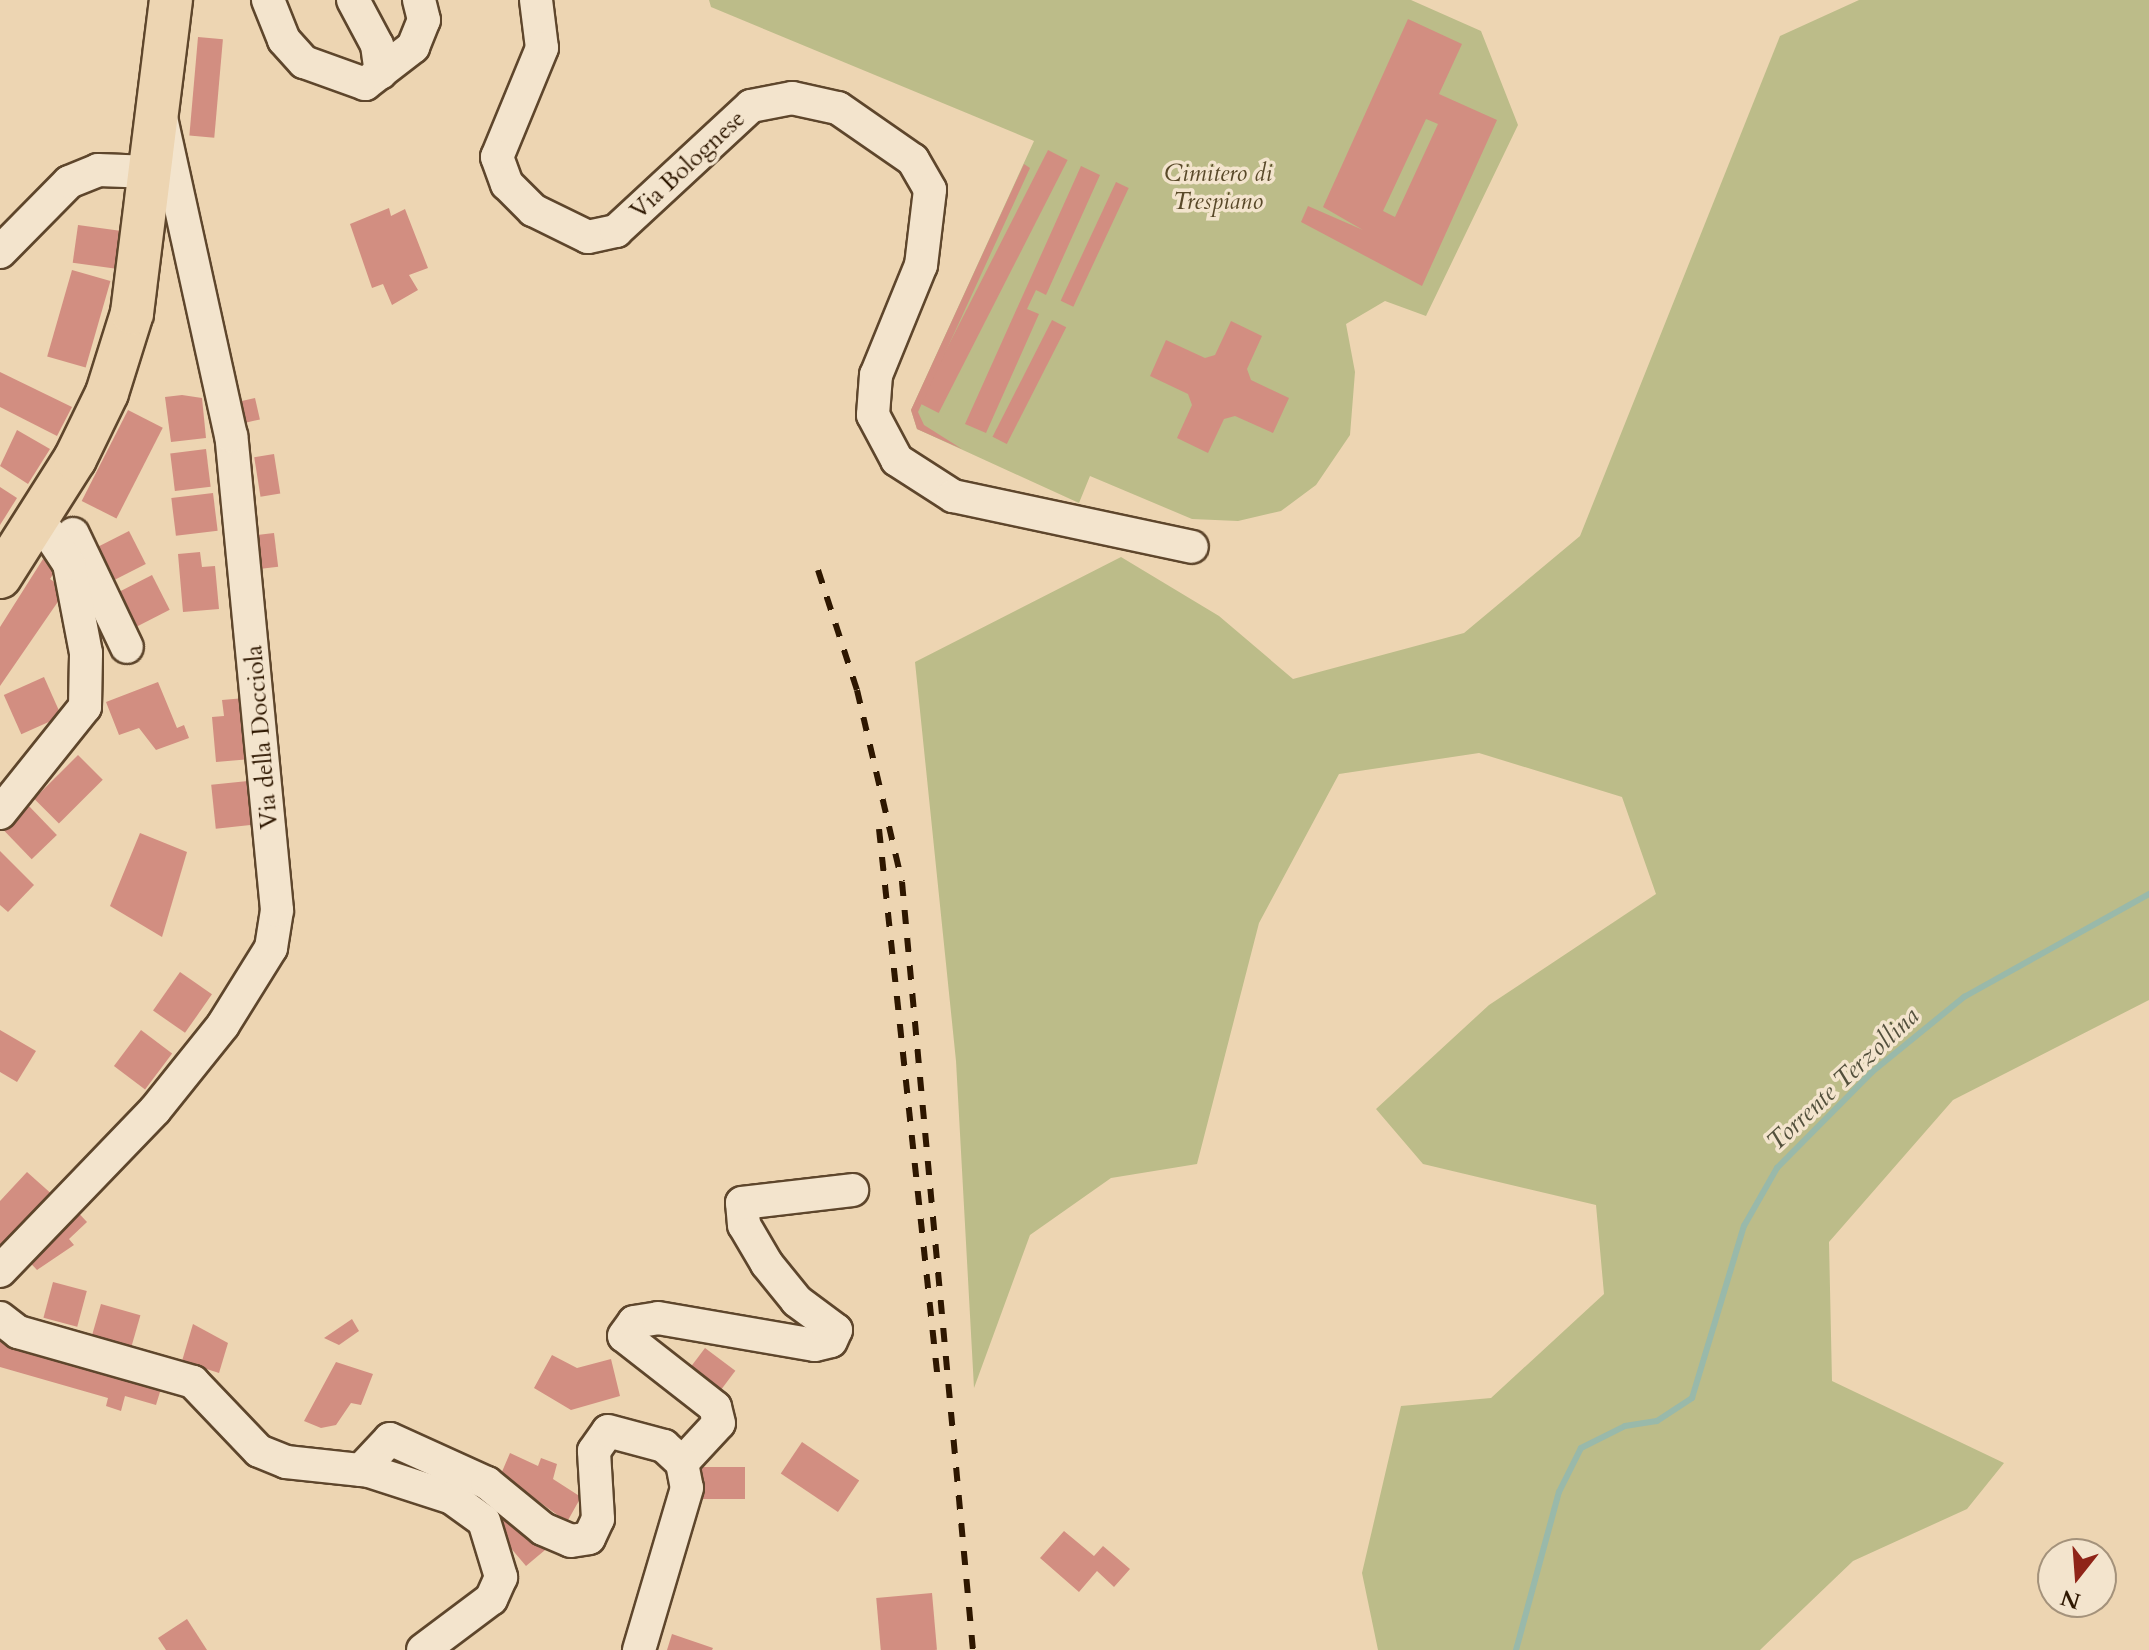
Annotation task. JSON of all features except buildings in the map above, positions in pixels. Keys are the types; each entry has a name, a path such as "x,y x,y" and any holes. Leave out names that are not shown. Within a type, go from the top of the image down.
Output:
{"main road":[{"path":"0,577 44,507 107,393 128,327 152,172 171,0"}],"street":[{"path":"268,0 284,40 304,62 365,84 413,47 424,20 419,0"},
{"path":"353,0 377,45 381,73"},
{"name":"Via Bolognese","path":"536,0 542,48 497,157 507,184 533,210 588,237 616,231 751,106 792,98 838,108 913,160 930,190 921,265 876,375 873,415 897,460 953,496 1192,547"},
{"name":"Via della Docciola","path":"0,1271 155,1110 223,1025 271,948 277,910 231,436 160,111"},
{"path":"0,252 69,182 98,170 152,172"},
{"path":"44,507 127,647"},
{"path":"0,813 85,707 86,653 69,564 44,507"},
{"path":"682,1463 719,1423 715,1407 624,1336 634,1322 658,1318 815,1345 831,1341 836,1330 797,1301 767,1264 744,1225 742,1203 852,1190"},
{"path":"0,1318 18,1332 193,1382 259,1451 286,1462 361,1470 452,1498 484,1521 496,1545 501,1577 491,1599 423,1650"},
{"path":"361,1470 390,1439 487,1483 543,1529 571,1541 589,1538 598,1519 594,1451 608,1431 664,1446 682,1463 687,1488 639,1650"}],"green space":[{"name":"Cimitero di Trespiano","path":"709,0 1411,0 1481,31 1518,125 1426,316 1385,301 1346,324 1355,372 1350,435 1316,485 1281,511 1238,521 1192,519 1090,476 1079,503 917,429 911,410 1034,141 711,7"},
{"path":"1859,0 2149,0 2149,1000 1953,1100 1829,1242 1832,1381 2004,1463 1967,1509 1853,1561 1760,1650 1378,1650 1362,1573 1401,1406 1491,1398 1604,1294 1596,1205 1423,1164 1376,1109 1489,1005 1656,894 1622,797 1479,753 1339,774 1259,923 1197,1164 1111,1178 1030,1235 974,1388 956,1061 915,662 1121,557 1219,616 1293,679 1464,633 1580,536 1780,36"}],"waterway":[{"name":"Torrente Terzollina","path":"1516,1650 1559,1492 1581,1448 1625,1426 1657,1421 1692,1398 1744,1226 1777,1168 1872,1072 1964,997 2149,894"}],"railway":[{"path":"818,570 857,690 902,882 973,1650"},
{"path":"879,829 938,1381"}]}
